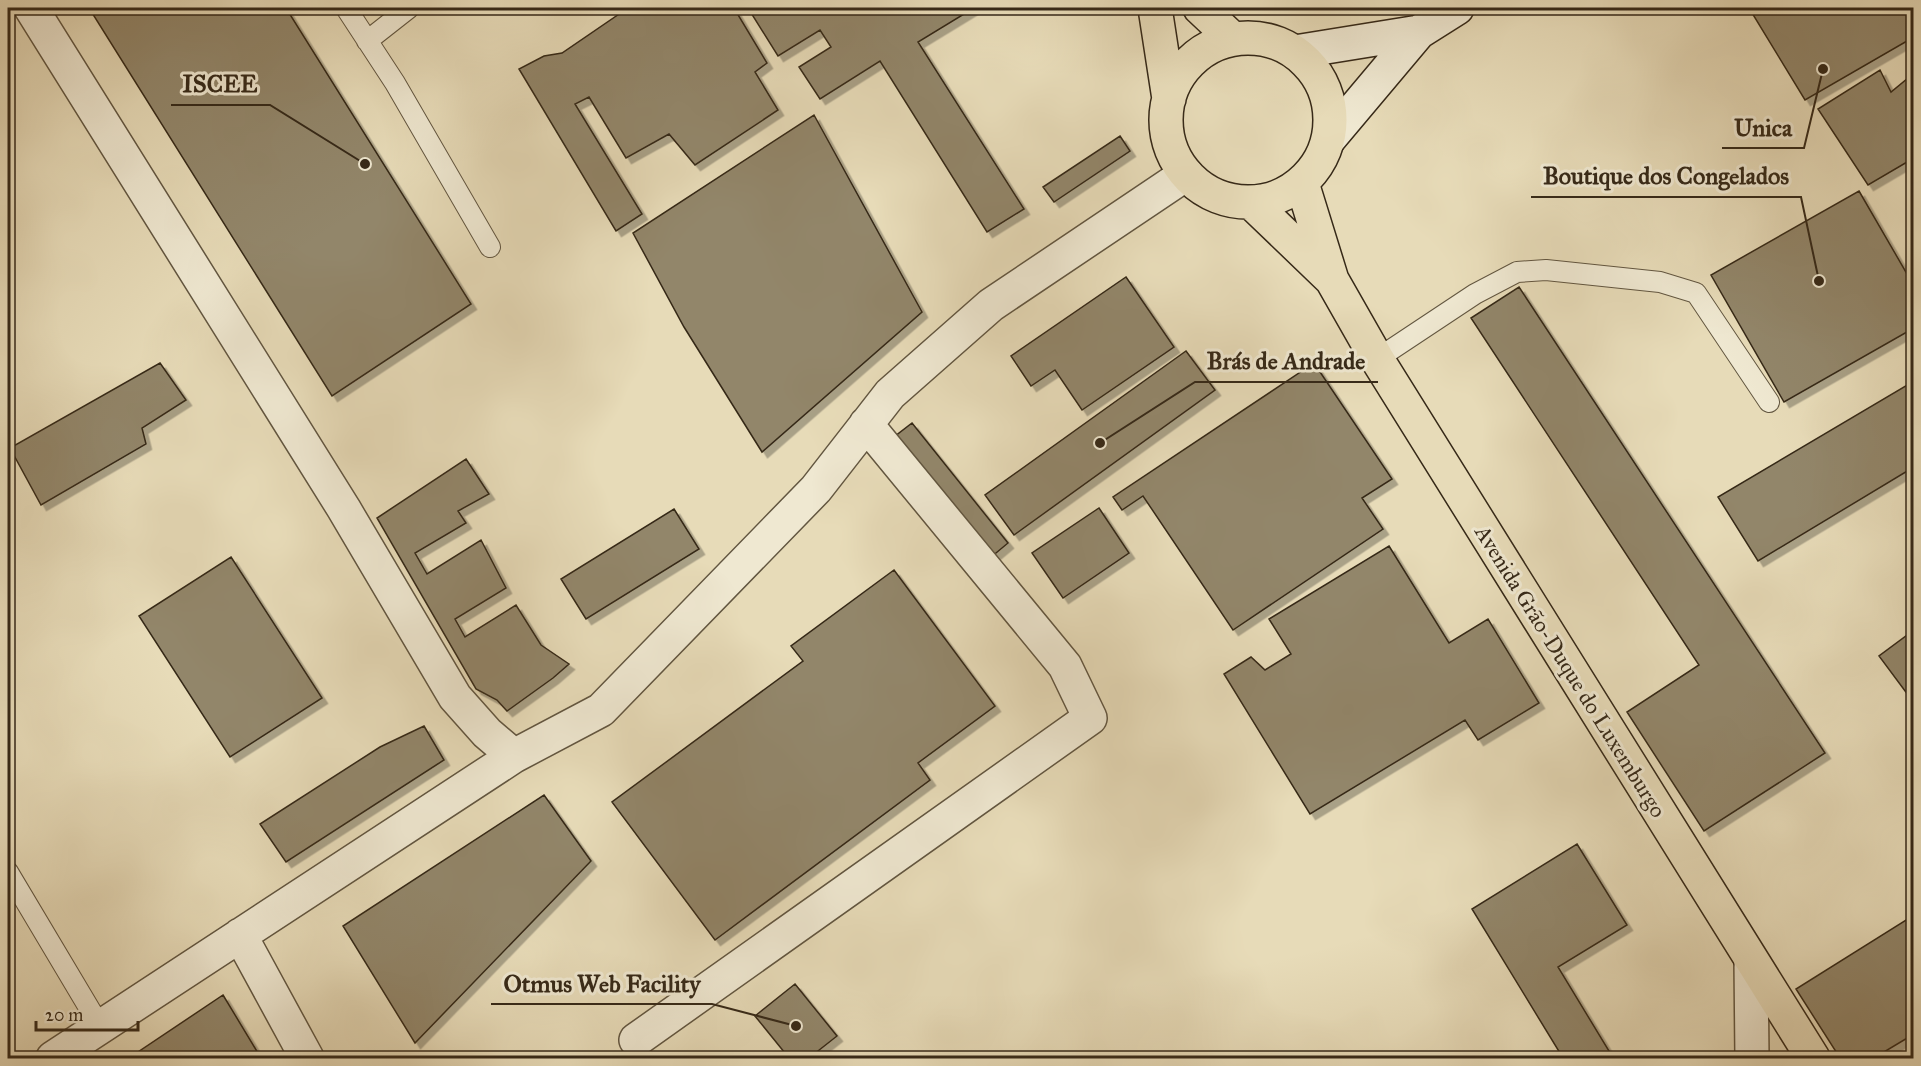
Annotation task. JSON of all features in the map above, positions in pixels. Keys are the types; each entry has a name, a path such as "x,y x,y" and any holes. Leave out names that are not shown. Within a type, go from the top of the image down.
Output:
{"main road":[{"path":"1155,8 1169,99"},
{"path":"1200,8 1233,39"},
{"path":"1258,38 1295,52 1319,77 1327,96 1331,117 1329,139 1317,168 1302,183 1279,197 1252,203 1227,200 1195,183 1186,174 1172,151 1168,138 1166,112 1178,77 1192,60 1211,46 1233,39 1258,38"},
{"name":"Avenida Grão-Duque do Luxemburgo","path":"1302,183 1332,280 1377,359 1813,1059"},
{"name":"Avenida Grão-Duque do Luxemburgo","path":"1252,203 1332,280"}],"street":[{"path":"31,8 344,509 455,697 487,733 514,756"},
{"path":"1329,139 1419,32 1457,8"},
{"path":"1295,52 1419,32"},
{"path":"53,1059 514,756 601,710 816,489 890,394 991,305 1186,174"},
{"path":"636,1040 1089,718 1065,666 866,424"},
{"path":"240,935 307,1059"},
{"path":"1751,960 1752,1059"}],"lane":[{"path":"346,8 394,83 490,247"},
{"path":"367,40 409,8"},
{"path":"1377,359 1475,294 1517,272 1546,270 1660,282 1696,293 1768,402"},
{"path":"8,872 100,1028"}],"building":[{"path":"89,8 286,8 471,304 332,396"},
{"path":"628,8 734,8 767,63 755,72 778,110 695,165 669,134 626,158 589,97 575,104 642,214 616,231 519,69 544,56 562,53"},
{"path":"748,8 974,8 918,42 1024,209 987,232 880,61 820,99 799,67 831,47 820,30 778,56"},
{"path":"1749,8 1905,8 1914,21 1914,37 1805,100"},
{"path":"1914,69 1914,158 1868,185 1818,109 1880,70 1891,92 1908,78"},
{"path":"814,115 922,312 762,452 684,327 633,233"},
{"path":"1120,136 1130,151 1054,202 1043,187"},
{"path":"1859,191 1914,286 1914,328 1784,402 1711,275"},
{"path":"1126,277 1174,347 1082,410 1055,370 1031,386 1011,356"},
{"path":"1519,287 1825,753 1704,831 1627,712 1699,665 1471,318"},
{"path":"1186,351 1215,390 1014,535 985,495"},
{"path":"160,363 186,400 142,428 146,444 41,505 10,448"},
{"path":"1314,363 1392,479 1362,498 1383,529 1233,630 1143,496 1122,510 1113,497"},
{"path":"1914,381 1914,467 1758,561 1718,497"},
{"path":"912,423 1008,543 990,558 894,437"},
{"path":"466,459 489,494 458,511 466,523 415,553 427,574 481,540 506,588 455,619 465,637 516,605 541,645 569,664 507,711 497,700 476,689 377,518"},
{"path":"1099,508 1129,553 1063,598 1032,553"},
{"path":"674,509 699,549 586,619 561,579"},
{"path":"1389,546 1449,643 1488,619 1539,703 1478,740 1465,720 1310,814 1224,674 1251,657 1265,670 1291,654 1269,619"},
{"path":"231,557 322,698 230,757 139,616"},
{"path":"894,570 995,706 918,763 930,780 715,940 612,802 803,661 791,646"},
{"path":"1914,630 1914,703 1879,656"},
{"path":"424,726 444,760 286,862 260,824 380,747"},
{"path":"544,795 591,861 415,1043 343,926"},
{"path":"1577,844 1627,925 1558,967 1609,1051 1597,1058 1563,1058 1472,909"},
{"path":"1914,915 1914,1034 1874,1058 1840,1058 1796,989"},
{"path":"795,984 837,1036 809,1058 789,1058 755,1016"},
{"path":"223,995 261,1058 129,1058"}],"place":[{"name":"Unica","path":"1823,69"},
{"name":"ISCEE","path":"365,164"},
{"name":"Boutique dos Congelados","path":"1819,281"},
{"name":"Brás de Andrade","path":"1100,443"},
{"name":"Otmus Web Facility","path":"796,1026"}]}
